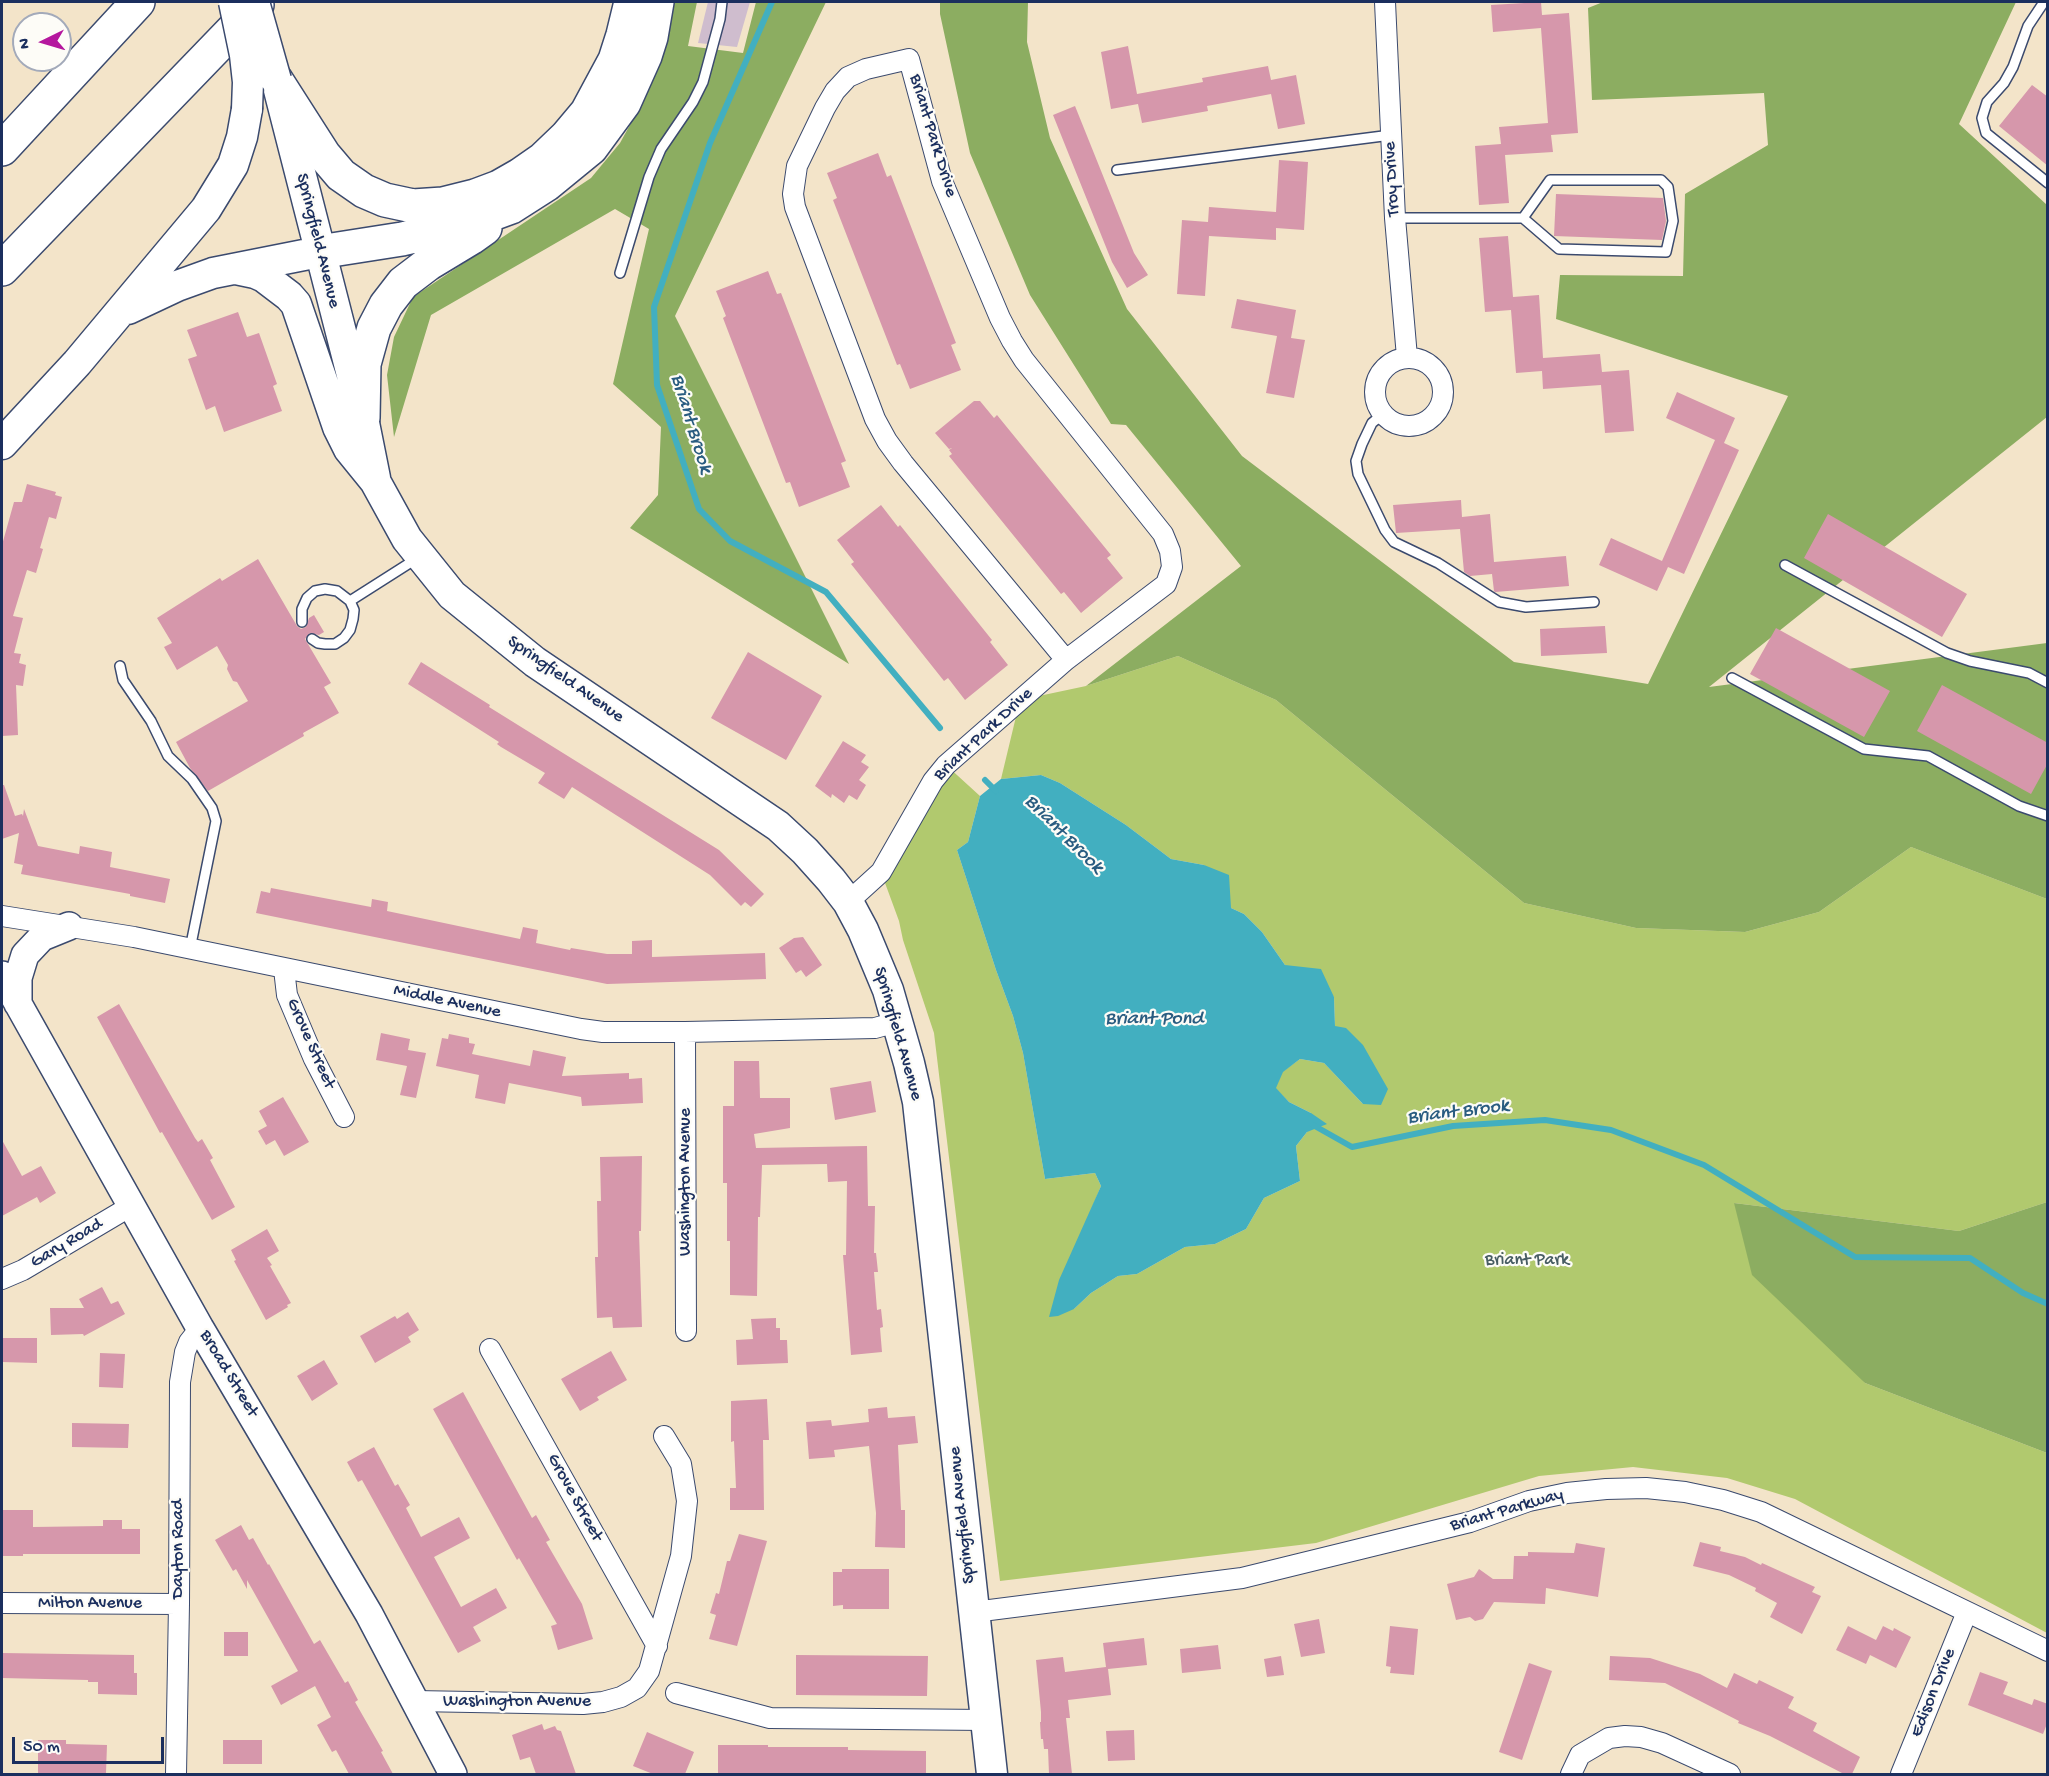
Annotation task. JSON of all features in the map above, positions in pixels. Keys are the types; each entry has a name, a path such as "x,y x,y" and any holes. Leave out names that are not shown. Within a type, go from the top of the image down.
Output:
{"highway":[{"path":"2,149 138,2"},
{"path":"171,92 243,2"},
{"path":"2,269 171,92 261,2"},
{"path":"276,80 340,176 364,191 386,200 413,206 443,204 475,196 520,176 543,159 566,137 587,112 615,60 631,2"},
{"path":"363,418 364,364 374,328 386,305 403,284 428,264 471,238 547,184 591,148 614,119 639,74 651,37 657,2"},
{"path":"320,252 442,230 512,207"}],"main road":[{"path":"2,444 120,313 206,209 233,165 242,137 247,109 248,82 234,2"},
{"name":"Springfield Avenue","path":"254,2 363,418 375,481"},
{"path":"120,313 177,286 213,273 320,252"},
{"name":"Springfield Avenue","path":"236,269 264,277 290,296 296,304 338,427 349,449 375,481 407,539 452,595 535,662 778,826 805,851 848,902 873,952 888,990 918,1102 992,1774"},
{"path":"18,1004 18,978 25,955 42,938 69,926"},
{"name":"Broad Street","path":"2,975 200,1328 369,1614 453,1774"}],"street":[{"name":"Troy Drive","path":"1384,2 1395,218 1407,357"},
{"name":"Briant Park Drive","path":"848,902 880,872 933,781 946,765 1066,660 1166,584 1172,567 1170,551 1163,534 1024,360 1000,318 942,181 909,59 866,69 848,77 835,91 825,108 797,166 794,178 795,207 875,419 887,441 1066,660"},
{"path":"1407,357 1418,358 1429,363 1443,382 1444,394 1435,415 1425,423 1402,426 1391,422 1383,414 1377,404 1375,394 1380,373 1387,365 1396,359 1407,357"},
{"name":"Middle Avenue","path":"2,916 190,949 603,1032 875,1028 897,1022"},
{"name":"Grove Street","path":"284,969 284,983 291,1003 314,1059 344,1117"},
{"name":"Washington Avenue","path":"685,1032 686,1331"},
{"name":"Gary Road","path":"2,1279 23,1270 131,1206"},
{"name":"Dayton Road","path":"176,1774 180,1382 184,1352 200,1328"},
{"name":"Grove Street","path":"490,1350 657,1646"},
{"name":"Washington Avenue","path":"415,1701 583,1704 603,1702 637,1689 649,1671 657,1646 681,1556 687,1502 681,1464 664,1436"},
{"name":"Briant Parkway","path":"974,1612 1242,1578 1470,1522 1529,1501 1568,1493 1636,1488 1685,1492 1723,1500 1761,1512 2048,1651"},
{"name":"Milton Avenue","path":"2,1603 179,1604"},
{"name":"Edison Drive","path":"1901,1774 1967,1612"},
{"path":"676,1693 770,1718 986,1720"},
{"path":"1571,1774 1580,1755 1609,1738 1625,1736 1641,1737 1662,1743 1730,1774"}],"lane":[{"path":"620,273 649,177 661,149 693,102 703,82 720,19 722,2"},
{"path":"2044,2 2028,26 2013,67 2004,82 1986,102 1983,118 1986,133 2048,183"},
{"path":"1117,170 1391,135"},
{"path":"1395,218 1523,218 1559,249 1666,252 1673,221 1668,187 1661,180 1550,180 1523,218"},
{"path":"1383,414 1372,423 1356,461 1358,474 1385,530 1394,542 1438,563 1499,602 1526,607 1594,602"},
{"path":"350,601 421,556"},
{"path":"1785,566 1947,653 1970,661 2029,673 2048,683"},
{"path":"302,622 302,609 307,598 315,591 325,589 337,591 350,601 354,610 353,619 350,630 344,638 335,644 318,643 312,639"},
{"path":"120,666 123,680 151,721 168,756 192,779 212,808 216,821 190,949"},
{"path":"1732,678 1864,749 1928,756 2019,806 2048,816"}],"shaded area":[{"path":"708,2 750,2 737,47 698,43"}],"green space":[{"path":"670,2 697,2 688,46 743,53 756,2 826,2 675,316 849,664 630,528 658,495 661,427 613,384 649,229 615,209 431,315 394,437 387,375 394,337 413,297 591,178 620,143 642,103 661,56"},
{"path":"940,2 1028,2 1027,42 1050,138 1127,309 1242,456 1514,662 1648,684 1788,396 1556,319 1560,275 1683,276 1685,194 1768,145 1764,93 1592,100 1588,8 1603,2 2016,2 1959,124 2047,205 2047,417 1709,687 2047,643 2047,899 1911,847 1819,912 1745,932 1636,928 1524,903 1276,700 1178,656 1086,686 1241,566 1126,425 1111,424 1030,295 970,153 940,14"},
{"name":"Briant Park","path":"1178,656 1276,700 1524,903 1636,928 1745,932 1819,912 1911,847 2047,899 2047,1202 1959,1231 1734,1203 1865,1383 2047,1453 2047,1633 1795,1499 1727,1478 1633,1467 1539,1476 1316,1543 1000,1581 934,1033 881,872 946,765 980,796 968,842 957,850 1013,1016 1023,1053 1045,1179 1095,1173 1101,1186 1085,1225 1074,1309 1091,1293 1118,1276 1137,1274 1185,1247 1215,1244 1246,1229 1264,1198 1300,1181 1296,1146 1307,1132 1311,1113 1289,1102 1275,1088 1282,1072 1300,1059 1324,1063 1363,1104 1335,1026 1334,997 1285,965 1262,932 1244,914 1231,908 1204,865 1171,859 1126,825 1060,783 1041,775 1001,779 1020,700 1086,686"},
{"path":"2047,1202 2047,1453 1865,1383 1752,1275 1734,1203 1959,1231"}],"water":[{"name":"Briant Pond","path":"1041,775 1060,783 1126,825 1171,859 1204,865 1229,875 1231,908 1244,914 1262,932 1285,965 1321,969 1334,997 1335,1026 1346,1028 1363,1045 1388,1089 1381,1105 1363,1104 1324,1063 1300,1059 1283,1072 1276,1088 1289,1102 1327,1124 1307,1132 1296,1146 1300,1181 1264,1198 1246,1229 1215,1244 1185,1247 1137,1274 1118,1276 1091,1293 1074,1309 1049,1317 1059,1280 1101,1186 1095,1173 1045,1179 1023,1053 1013,1016 957,850 968,842 980,796 1001,779"}],"building":[{"path":"1541,2 1542,15 1569,13 1578,133 1551,135 1553,152 1505,155 1509,203 1479,205 1475,146 1501,144 1499,127 1548,123 1541,28 1493,32 1491,5"},
{"path":"1128,46 1137,94 1203,82 1202,78 1268,66 1271,80 1296,75 1305,124 1278,129 1271,94 1207,106 1208,111 1142,123 1138,104 1111,109 1101,52"},
{"path":"2032,85 2048,97 2048,166 1999,126"},
{"path":"1075,106 1134,253 1148,275 1127,288 1112,262 1053,115"},
{"path":"878,153 887,177 891,175 956,343 951,345 961,370 910,389 900,364 897,365 833,200 837,198 827,173"},
{"path":"1279,160 1308,162 1304,230 1276,228 1276,240 1209,236 1205,296 1177,294 1182,220 1208,222 1209,207 1276,212"},
{"path":"1556,194 1663,198 1666,221 1662,240 1554,236"},
{"path":"1508,236 1513,297 1539,295 1543,358 1600,354 1602,372 1629,370 1634,431 1605,433 1601,385 1543,389 1542,371 1516,373 1511,310 1485,312 1479,238"},
{"path":"768,271 777,294 781,293 846,461 841,463 850,487 799,507 790,482 786,483 723,318 726,316 716,291"},
{"path":"1237,299 1296,310 1291,338 1305,340 1294,398 1266,393 1277,336 1231,328"},
{"path":"238,312 247,337 259,333 277,384 273,386 282,411 224,432 215,406 206,410 188,359 197,356 187,330"},
{"path":"1677,392 1735,418 1724,443 1739,450 1684,574 1668,567 1657,591 1599,565 1611,538 1662,561 1715,440 1666,418"},
{"path":"974,401 980,401 994,418 997,415 1111,555 1107,558 1123,578 1081,613 1064,592 1061,594 949,456 952,454 949,450 952,448 949,449 935,433"},
{"path":"27,484 56,492 55,495 62,497 56,519 49,517 36,573 27,570 13,616 23,618 14,653 21,654 19,663 26,665 23,686 16,685 18,735 2,736 2,545 14,502 22,502"},
{"path":"1461,500 1462,517 1490,514 1494,562 1566,556 1569,586 1495,592 1492,574 1470,576 1464,572 1460,529 1396,533 1393,505"},
{"path":"881,505 898,527 900,525 992,640 990,642 1008,665 965,700 948,678 944,681 851,564 854,562 837,540"},
{"path":"1828,514 1967,594 1942,637 1804,558"},
{"path":"258,559 297,626 301,629 306,627 309,618 314,615 324,632 319,635 310,633 305,639 331,683 324,687 339,713 303,733 304,736 208,791 190,768 176,742 248,701 237,682 233,681 227,669 228,665 217,646 177,670 164,647 172,643 157,618 220,578 222,581"},
{"path":"1605,626 1607,653 1541,656 1540,629"},
{"path":"1776,628 1890,691 1864,737 1750,674"},
{"path":"748,652 822,696 786,760 711,718"},
{"path":"421,662 719,850 764,894 751,907 745,902 741,906 710,875 572,787 564,799 538,783 545,773 501,747 497,744 499,742 408,684"},
{"path":"1942,685 2048,743 2048,763 2031,794 1917,731"},
{"path":"843,741 866,755 861,762 869,767 859,780 866,785 857,800 849,795 844,803 832,794 831,798 815,786"},
{"path":"2,785 4,785 15,816 22,814 23,816 24,809 38,846 79,854 80,846 112,852 110,867 170,879 165,903 130,896 130,894 21,874 23,865 14,863 19,833 2,839"},
{"path":"271,888 371,907 372,899 388,902 387,911 520,939 523,927 538,930 536,943 570,950 571,948 607,954 632,954 632,941 652,940 652,957 765,953 766,979 607,984 256,913 261,891 270,893"},
{"path":"803,937 822,965 806,977 801,970 796,973 779,948 794,938"},
{"path":"119,1004 195,1138 198,1142 202,1139 213,1158 210,1160 235,1207 212,1220 162,1132 160,1133 97,1017"},
{"path":"381,1033 410,1039 408,1050 426,1053 416,1098 400,1095 407,1066 376,1060"},
{"path":"449,1034 469,1038 469,1043 475,1044 472,1054 530,1066 533,1050 566,1057 562,1076 629,1073 629,1079 642,1078 643,1103 582,1106 581,1097 509,1083 505,1104 475,1098 479,1075 436,1066 442,1038 448,1039"},
{"path":"734,1061 759,1061 760,1098 790,1098 790,1128 754,1134 756,1148 867,1146 868,1206 875,1206 874,1253 876,1253 878,1272 874,1272 877,1310 881,1309 883,1327 880,1328 882,1352 851,1355 843,1255 846,1255 847,1181 828,1182 827,1164 762,1165 760,1217 758,1217 757,1296 730,1295 727,1183 723,1183 723,1106 734,1106"},
{"path":"871,1081 876,1112 835,1120 830,1088"},
{"path":"283,1097 309,1142 284,1156 275,1140 266,1145 258,1131 267,1126 259,1111"},
{"path":"2,1140 22,1176 41,1166 56,1193 40,1203 37,1197 2,1216"},
{"path":"642,1156 641,1231 639,1231 642,1327 613,1328 612,1317 597,1318 595,1257 598,1257 597,1201 601,1201 600,1157"},
{"path":"267,1229 279,1251 267,1258 291,1303 266,1320 234,1261 236,1260 231,1250"},
{"path":"102,1287 111,1304 118,1301 125,1314 84,1336 83,1334 51,1335 50,1308 84,1308 79,1299"},
{"path":"408,1312 419,1330 408,1337 411,1342 375,1363 360,1336 395,1316 397,1319"},
{"path":"776,1318 776,1328 780,1328 780,1340 787,1340 788,1363 737,1365 736,1340 753,1339 751,1319"},
{"path":"2,1338 37,1338 37,1363 2,1362"},
{"path":"611,1351 627,1380 597,1397 599,1400 580,1411 561,1379"},
{"path":"100,1353 125,1354 123,1388 99,1387"},
{"path":"324,1360 338,1384 312,1401 297,1376"},
{"path":"463,1392 532,1518 536,1515 550,1540 546,1542 582,1604 593,1639 558,1650 551,1626 557,1624 519,1558 517,1560 433,1409"},
{"path":"767,1399 769,1440 763,1440 764,1510 730,1510 730,1488 736,1488 734,1441 731,1442 731,1401"},
{"path":"887,1407 888,1418 915,1416 918,1443 898,1445 901,1510 905,1510 905,1548 875,1547 876,1513 869,1446 834,1450 835,1457 809,1459 806,1422 831,1420 832,1426 869,1422 868,1409"},
{"path":"72,1423 129,1424 128,1448 72,1447"},
{"path":"374,1447 395,1486 398,1484 410,1505 406,1508 421,1537 459,1517 470,1538 434,1557 461,1607 496,1588 507,1608 473,1627 481,1641 458,1653 362,1480 358,1482 347,1462"},
{"path":"2,1510 33,1510 33,1527 103,1526 103,1520 122,1520 122,1529 140,1529 140,1554 2,1556"},
{"path":"241,1525 249,1540 253,1538 269,1564 314,1644 320,1640 345,1683 348,1681 358,1700 355,1702 383,1751 381,1752 393,1774 349,1774 336,1750 332,1752 317,1725 331,1717 315,1686 281,1705 271,1686 298,1671 247,1580 247,1589 236,1569 233,1571 215,1540"},
{"path":"739,1534 767,1541 737,1646 709,1639 716,1615 710,1613 716,1593 719,1594 727,1561 730,1561"},
{"path":"1700,1542 1721,1547 1720,1551 1745,1557 1761,1565 1762,1563 1815,1587 1812,1592 1821,1596 1802,1634 1770,1617 1777,1603 1755,1591 1756,1588 1729,1575 1693,1566"},
{"path":"1576,1543 1605,1548 1598,1597 1546,1588 1545,1604 1494,1602 1483,1619 1475,1621 1470,1617 1456,1620 1447,1584 1474,1577 1479,1569 1493,1579 1513,1579 1514,1556 1528,1556 1528,1552 1574,1553"},
{"path":"842,1569 889,1569 889,1609 843,1609 843,1605 833,1606 833,1572 842,1572"},
{"path":"1319,1619 1325,1653 1301,1657 1294,1624"},
{"path":"1390,1626 1418,1629 1414,1675 1390,1673 1391,1667 1386,1666"},
{"path":"1848,1626 1876,1640 1883,1626 1893,1631 1894,1628 1911,1637 1896,1668 1870,1655 1866,1664 1836,1650"},
{"path":"224,1632 248,1632 248,1656 224,1656"},
{"path":"1144,1638 1147,1665 1108,1669 1111,1695 1068,1700 1070,1718 1066,1718 1072,1774 1049,1774 1048,1749 1044,1749 1043,1739 1041,1739 1036,1660 1063,1657 1065,1672 1106,1667 1103,1643"},
{"path":"1218,1645 1221,1669 1182,1673 1180,1649"},
{"path":"2,1653 134,1655 137,1695 98,1694 98,1682 88,1682 88,1680 2,1678"},
{"path":"796,1655 928,1656 927,1696 796,1695"},
{"path":"1281,1656 1284,1675 1267,1677 1264,1659"},
{"path":"1610,1656 1650,1658 1700,1674 1727,1688 1734,1673 1757,1684 1759,1680 1794,1697 1788,1708 1817,1723 1813,1731 1860,1757 1852,1774 1844,1774 1770,1736 1738,1723 1739,1721 1665,1683 1609,1680"},
{"path":"1529,1663 1552,1671 1522,1760 1499,1752"},
{"path":"1980,1672 2008,1682 2003,1694 2032,1705 2034,1699 2048,1704 2048,1721 2043,1734 1968,1705"},
{"path":"542,1724 544,1730 555,1726 561,1731 576,1774 536,1774 530,1757 520,1760 512,1735"},
{"path":"1134,1730 1135,1760 1108,1761 1106,1731"},
{"path":"647,1732 694,1752 685,1774 653,1774 633,1766"},
{"path":"38,1740 66,1740 66,1744 107,1745 106,1773 38,1774"},
{"path":"223,1740 262,1740 262,1764 223,1764"},
{"path":"718,1745 926,1751 926,1774 718,1774"}],"waterway":[{"name":"Briant Brook","path":"772,2 710,143 654,307 657,385 699,509 730,541 826,592 940,728"},
{"name":"Briant Brook","path":"985,780 996,791"},
{"name":"Briant Brook","path":"1313,1125 1352,1147 1453,1126 1545,1120 1611,1130 1704,1165 1855,1257 1970,1258 2023,1293 2048,1304"}]}
